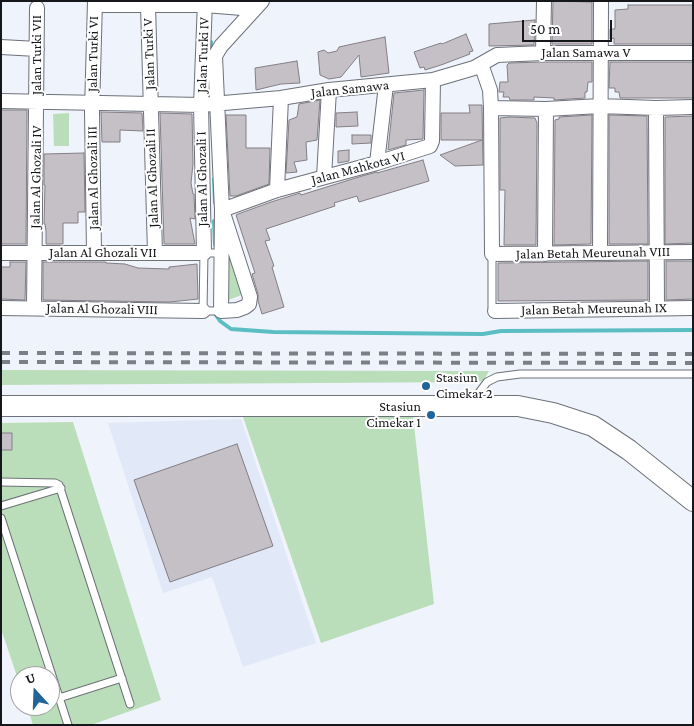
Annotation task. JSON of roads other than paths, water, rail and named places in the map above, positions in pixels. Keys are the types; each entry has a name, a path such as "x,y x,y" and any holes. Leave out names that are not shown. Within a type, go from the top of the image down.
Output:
{"street":[{"path":"543,53 544,1"},
{"path":"600,253 601,1"},
{"path":"95,3 258,5"},
{"name":"Jalan Turki VI","path":"92,103 95,3"},
{"name":"Jalan Turki IV","path":"205,3 209,104"},
{"name":"Jalan Turki V","path":"148,5 151,103"},
{"path":"210,311 221,253 222,210 209,104 215,56 217,51 258,5"},
{"name":"Jalan Turki VII","path":"37,8 37,102"},
{"path":"1,47 37,49"},
{"name":"Jalan Samawa V","path":"481,64 497,55 601,52 693,53"},
{"path":"481,64 490,90 492,254"},
{"name":"Jalan Samawa","path":"1,101 209,104 281,98 328,90 432,80 481,64"},
{"name":"Jalan Mahkota VI","path":"222,210 277,190 426,149 432,142 432,80"},
{"path":"377,163 386,85"},
{"path":"324,177 328,90"},
{"path":"277,190 281,98"},
{"name":"Jalan Al Ghozali IV","path":"34,308 37,102"},
{"name":"Jalan Al Ghozali III","path":"92,103 94,253"},
{"name":"Jalan Al Ghozali II","path":"151,103 154,253"},
{"name":"Jalan Al Ghozali I","path":"204,253 209,104"},
{"path":"491,108 693,107"},
{"path":"656,108 657,308"},
{"path":"545,254 546,109"},
{"name":"Jalan Al Ghozali VIII","path":"1,308 210,311 238,310 245,307 249,304 250,297 222,210"},
{"name":"Jalan Betah Meureunah VIII","path":"492,254 693,252"},
{"name":"Jalan Al Ghozali VII","path":"1,253 204,253"},
{"name":"Jalan Betah Meureunah IX","path":"495,311 693,308"},
{"path":"1,393 518,406 593,426 630,450 693,501"},
{"path":"1,406 478,394 516,395 552,402 597,415 637,442 693,487"}],"lane":[{"path":"210,311 204,253 221,253"},
{"path":"492,254 492,308 495,311"},
{"path":"478,394 487,382 497,377 520,374 693,374"},
{"path":"1,482 55,483 60,488 130,704"},
{"path":"1,506 60,488"},
{"path":"1,518 49,666"},
{"path":"60,698 122,678"},
{"path":"60,701 68,725"}],"waterway":[{"path":"211,42 211,54"},
{"path":"214,179 215,203"},
{"path":"214,221 215,245"},
{"path":"216,315 220,321 231,329 273,332 483,334 501,331 693,330"}],"railway":[{"path":"1,353 693,354"},
{"path":"1,362 693,363"}],"place":[{"name":"Stasiun Cimekar 2","path":"426,386"},
{"name":"Stasiun Cimekar 1","path":"431,415"}]}
